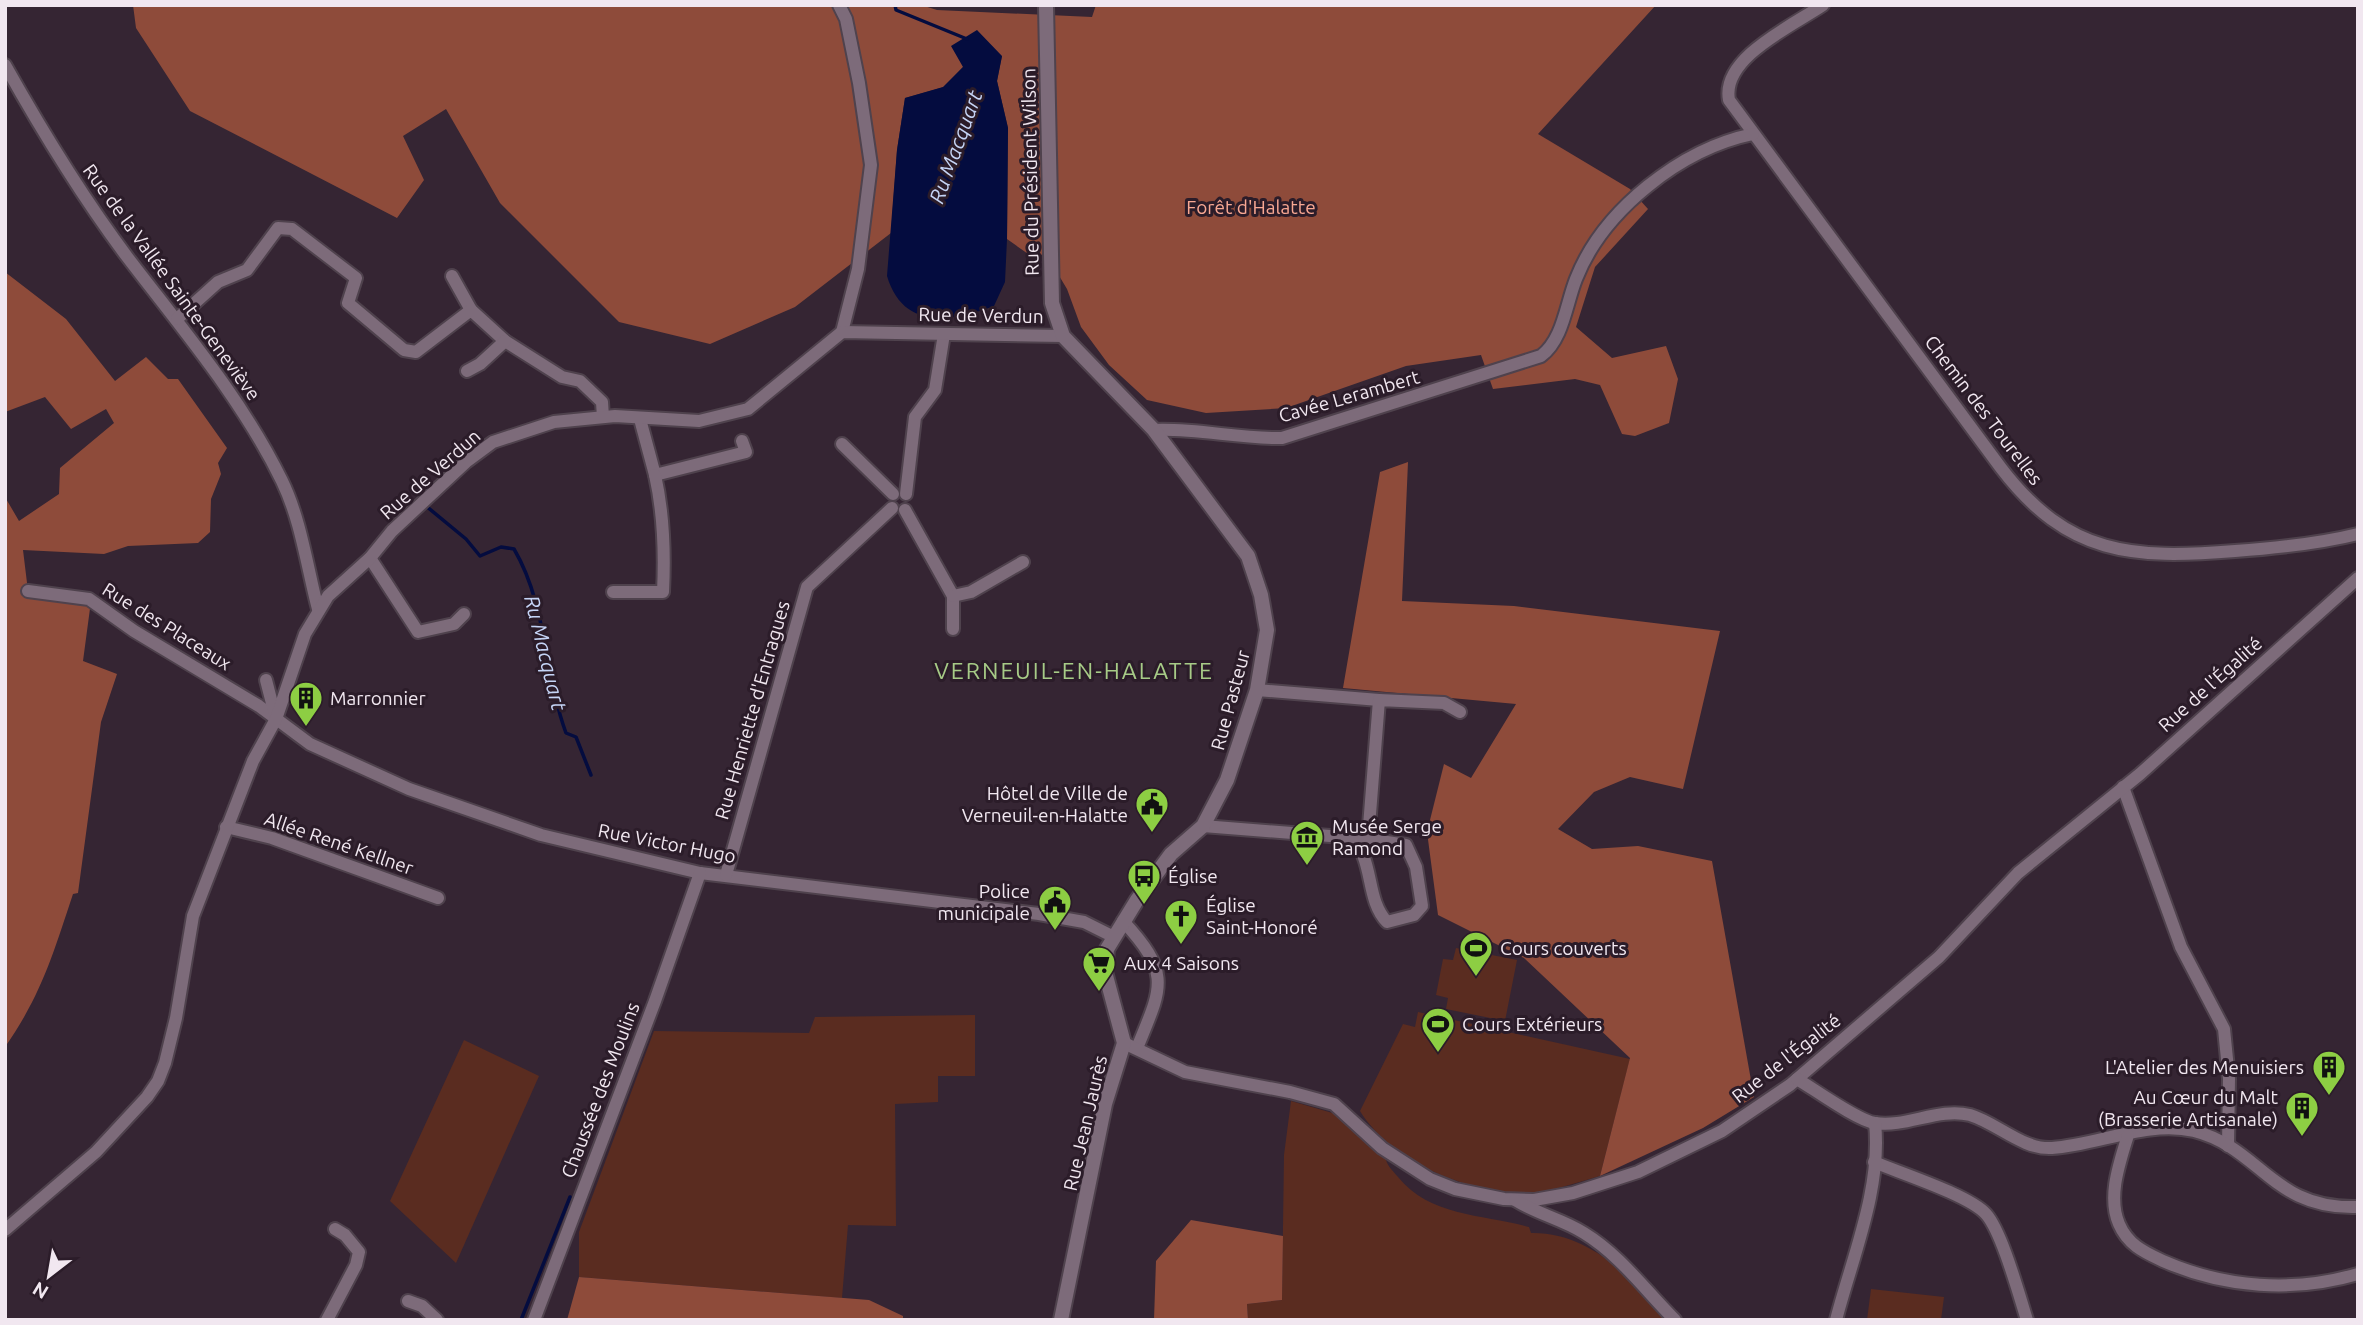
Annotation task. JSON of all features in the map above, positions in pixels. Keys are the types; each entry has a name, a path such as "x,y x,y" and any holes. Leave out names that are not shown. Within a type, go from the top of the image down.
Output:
{"street":[{"path":"839,5 846,19 857,72 871,164 858,269 842,332"},
{"name":"Rue du Président Wilson","path":"1046,5 1052,303 1063,336"},
{"name":"Chemin des Tourelles","path":"1823,5 1748,56 1729,79 1730,100 2000,468 2027,499 2050,519 2100,545 2155,555 2295,546 2358,534"},
{"name":"Rue de la Vallée Sainte-Geneviève","path":"5,65 84,196 240,408 283,482 296,517 318,608"},
{"name":"Cavée Lerambert","path":"1154,430 1181,428 1258,438 1293,435 1366,409 1530,361 1548,351 1560,328 1577,277 1605,229 1640,196 1678,166 1710,147 1753,134"},
{"path":"177,319 218,282 247,270 278,228 292,229 356,278 348,303 404,350 416,352 471,310"},
{"path":"453,276 471,310 505,341 562,377 580,381 602,402 604,417"},
{"name":"Rue de Verdun","path":"5,1230 96,1152 158,1081 166,1063 176,1018 186,944 193,916 226,827 253,761 276,719 301,646 318,608 370,558 392,531 466,462 494,442 554,422 604,417 699,421 748,409 842,332 1063,336"},
{"path":"899,501 915,417 935,390 944,334"},
{"name":"Rue Pasteur","path":"1063,336 1154,430 1248,556 1256,577 1266,630 1257,690 1239,750 1203,826 1171,855 1114,937"},
{"path":"467,371 480,364 505,341"},
{"path":"613,592 663,592 666,547 662,503 639,419"},
{"path":"655,475 746,452 743,441"},
{"path":"842,444 899,501 953,596 953,629"},
{"name":"Rue Henriette d'Entragues","path":"726,875 807,587 899,501"},
{"path":"370,558 418,632 454,624 464,614"},
{"path":"953,596 971,592 1023,562"},
{"name":"Rue de l'Égalité","path":"1130,1045 1185,1072 1290,1092 1334,1104 1382,1148 1430,1179 1455,1189 1514,1200 1563,1195 1650,1167 1722,1130 1797,1079 1939,957 2018,873 2123,787 2358,578"},
{"name":"Rue des Placeaux","path":"28,591 89,599 276,719"},
{"path":"265,680 276,719"},
{"path":"1257,690 1444,704 1460,712"},
{"path":"1203,826 1368,839 1406,845 1416,867 1422,906 1414,915 1387,922 1377,911 1370,871 1363,855 1368,839 1379,699"},
{"name":"Rue Victor Hugo","path":"276,719 310,744 409,789 541,835 700,873 1040,914 1084,922 1114,937"},
{"path":"2123,787 2181,947 2224,1029 2229,1079 2228,1146"},
{"name":"Allée René Kellner","path":"226,827 272,838 438,898"},
{"name":"Chaussée des Moulins","path":"534,1320 655,1002 700,873"},
{"path":"1124,922 1145,944 1161,978 1155,1003 1130,1045"},
{"name":"Rue Jean Jaurès","path":"1061,1320 1105,1104 1130,1045 1105,972 1105,959 1114,937"},
{"path":"1797,1079 1875,1123 1961,1113 2046,1149 2161,1129 2188,1130 2228,1146 2270,1180 2304,1199 2328,1207 2358,1207"},
{"path":"1836,1320 1864,1216 1874,1163 1875,1123"},
{"path":"2128,1135 2117,1177 2116,1212 2124,1233 2141,1251 2201,1275 2248,1284 2324,1283 2358,1274"},
{"path":"1874,1163 1969,1201 1985,1212 1994,1228 2027,1320"},
{"path":"1514,1200 1577,1228 1603,1246 1675,1320"},
{"path":"327,1320 356,1265 359,1252 345,1235 335,1229"},
{"path":"408,1301 422,1306 436,1320"}],"shaded area":[{"name":"Cours couverts","path":"1456,948 1517,960 1505,1021 1446,1009 1448,998 1436,995 1443,959 1453,960"},
{"path":"1418,1012 1630,1059 1600,1176 1540,1192 1498,1191 1452,1179 1430,1170 1390,1145 1373,1129 1360,1111 1403,1024 1415,1027"},
{"path":"975,1015 975,1076 938,1076 938,1102 895,1104 896,1226 848,1225 842,1298 579,1277 579,1232 654,1031 809,1033 815,1017"},
{"path":"464,1040 539,1076 456,1263 390,1201"},
{"path":"1291,1101 1336,1114 1385,1154 1393,1172 1426,1200 1458,1212 1529,1227 1531,1233 1573,1240 1591,1249 1625,1274 1669,1320 1248,1320 1247,1304 1282,1300 1284,1155"},
{"path":"1871,1289 1944,1297 1941,1320 1867,1320"}],"green space":[{"name":"Forêt d'Halatte","path":"133,5 921,5 937,10 1092,17 1096,5 1656,5 1538,134 1630,189 1648,209 1595,267 1576,327 1612,358 1666,346 1678,379 1669,423 1635,436 1622,434 1600,385 1575,379 1493,389 1481,355 1406,366 1286,408 1206,413 1147,400 1109,365 1081,327 1067,289 1046,254 1031,256 1007,239 1008,128 997,81 1002,56 963,67 944,87 905,98 897,150 891,233 795,307 710,344 619,322 500,203 446,109 403,136 424,180 397,218 190,111 136,28"},
{"path":"5,272 66,319 115,381 146,357 168,379 178,379 227,448 218,463 221,474 211,499 210,532 198,543 128,546 104,554 23,550 28,591 91,601 83,661 117,674 101,722 78,893 73,894 38,991 5,1047 5,497 19,521 59,494 60,468 114,423 106,409 71,429 45,397 5,412"},
{"path":"1408,462 1402,601 1514,606 1720,631 1683,789 1630,777 1594,792 1558,829 1592,849 1638,846 1712,861 1754,1097 1703,1128 1600,1176 1630,1058 1524,958 1438,915 1427,832 1444,764 1471,778 1516,704 1343,688 1380,472"},
{"path":"1191,1220 1283,1236 1282,1300 1247,1304 1248,1320 1154,1320 1156,1261"},
{"path":"579,1277 869,1300 903,1316 903,1320 567,1320"}],"water":[{"path":"977,30 1002,56 997,81 1008,128 1005,282 994,306 961,316 930,317 904,306 894,293 887,276 897,150 905,98 943,87 963,67 951,46"}],"waterway":[{"name":"Ru Macquart","path":"895,5 896,10 967,39"},
{"name":"Ru Macquart","path":"426,506 466,539 480,556 501,547 514,549 533,593 566,733 576,737 591,775"},
{"name":"Ru Macquart","path":"521,1320 570,1197"}],"place":[{"name":"Marronnier","path":"306,728"},
{"name":"Hôtel de Ville de Verneuil-en-Halatte","path":"1152,834"},
{"name":"Musée Serge Ramond","path":"1307,867"},
{"name":"Église","path":"1144,906"},
{"name":"Police municipale","path":"1055,932"},
{"name":"Église Saint-Honoré","path":"1181,946"},
{"name":"Cours couverts","path":"1476,978"},
{"name":"Aux 4 Saisons","path":"1099,993"},
{"name":"Cours Extérieurs","path":"1438,1054"},
{"name":"L'Atelier des Menuisiers","path":"2329,1097"},
{"name":"Au Cœur du Malt (Brasserie Artisanale)","path":"2302,1138"}],"district":[{"name":"VERNEUIL-EN-HALATTE","path":"1074,671"}]}
